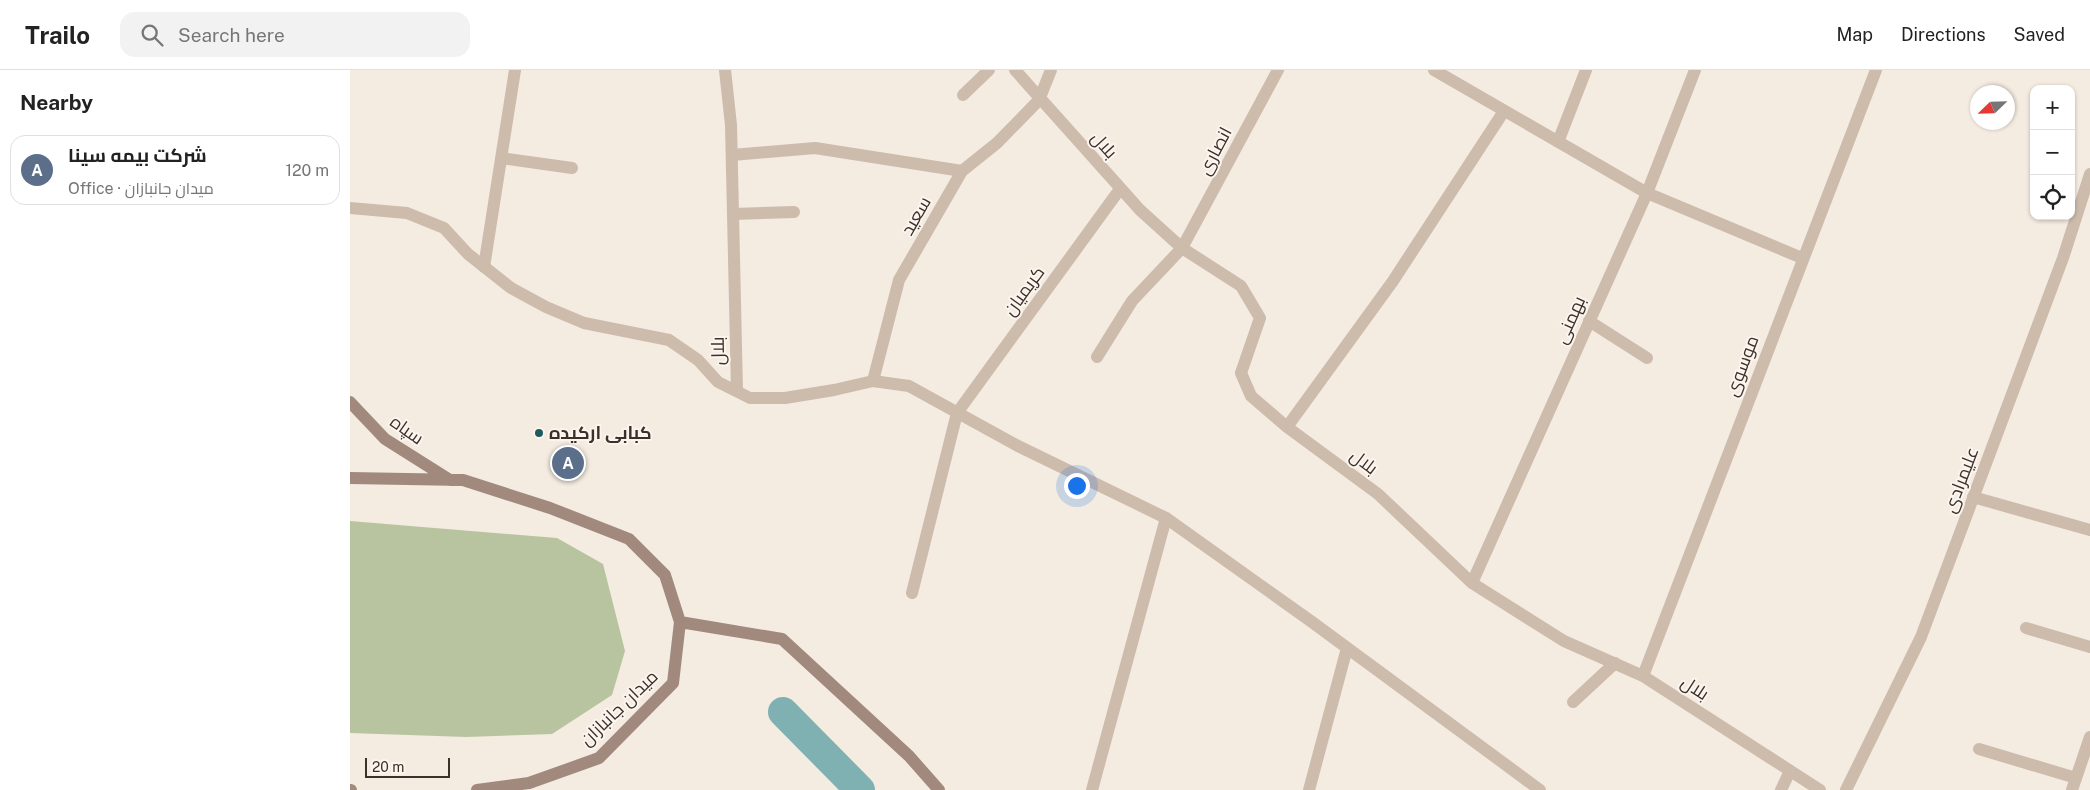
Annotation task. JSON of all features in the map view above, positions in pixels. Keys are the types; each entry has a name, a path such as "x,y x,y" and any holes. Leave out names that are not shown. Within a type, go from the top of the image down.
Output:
{"main road":[{"name":"سپاه","path":"350,402 385,440 450,480"},
{"name":"میدان جانبازان","path":"350,478 463,480 541,505 628,539 665,575 680,622 673,683 599,758 529,783 477,790"},
{"path":"680,622 782,639 909,756 939,790"}],"street":[{"path":"484,267 515,70"},
{"name":"بلال","path":"725,70 732,125 737,391"},
{"path":"963,95 989,70"},
{"name":"بلال","path":"1015,70 1140,210 1182,248 1241,286 1260,318 1241,373 1251,396 1287,427 1378,494 1472,583 1564,641 1643,676 1820,790"},
{"path":"1040,100 1051,70"},
{"name":"انصاری","path":"1097,357 1132,301 1182,248 1278,70"},
{"path":"1434,70 1647,193 1802,258"},
{"path":"1558,142 1586,70"},
{"name":"بهمنی","path":"1472,583 1647,193 1695,70"},
{"name":"موسوی","path":"1643,676 1802,258 1876,70"},
{"name":"سعید","path":"873,381 899,280 962,171 997,143 1040,100"},
{"path":"1287,427 1393,280 1504,111"},
{"path":"732,155 815,148 962,171"},
{"path":"501,158 572,168"},
{"name":"علیمرادی","path":"1846,790 1921,637 2063,258 2090,174"},
{"name":"کریمیان","path":"957,413 1120,188"},
{"path":"350,208 407,213 444,228 468,254 511,288 546,307 584,323 670,340 698,360 718,382 750,398 785,398 873,381 909,386 957,413 1166,518 1540,790"},
{"path":"733,214 794,212"},
{"path":"1589,321 1647,358"},
{"path":"912,593 957,413"},
{"path":"1973,497 2090,530"},
{"path":"1092,790 1166,518"},
{"path":"2026,628 2090,647"},
{"path":"1310,790 1347,648"},
{"path":"1573,702 1615,664"},
{"path":"2072,790 2089,745"},
{"path":"1979,749 2076,778"},
{"path":"1781,790 1790,770"}],"green space":[{"path":"350,521 557,538 603,564 625,651 612,695 552,734 466,737 350,733"}],"waterway":[{"path":"783,712 860,790"}],"place":[{"name":"کبابی ارکیده","path":"539,433"},
{"name":"شرکت بیمه سینا","path":"568,463"}]}
